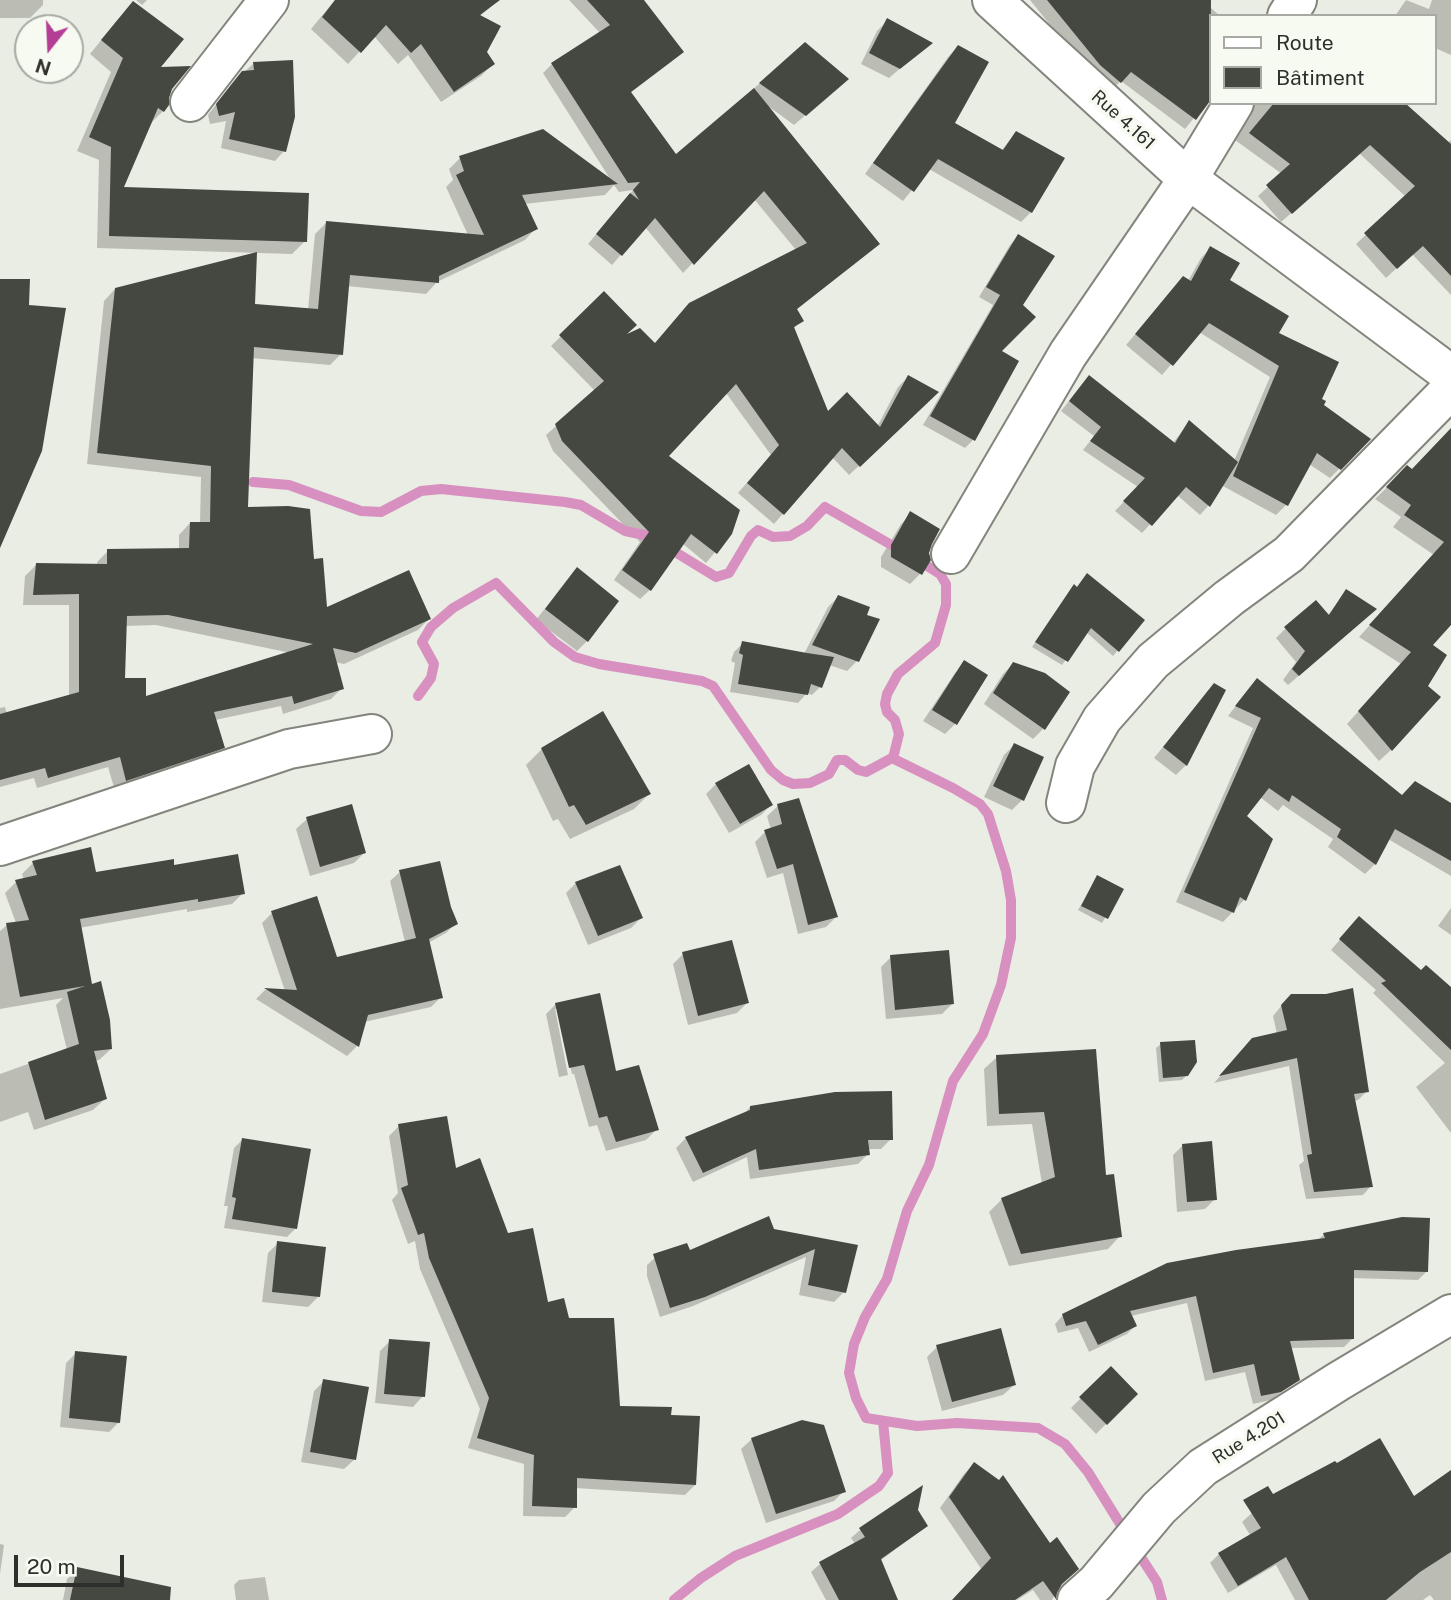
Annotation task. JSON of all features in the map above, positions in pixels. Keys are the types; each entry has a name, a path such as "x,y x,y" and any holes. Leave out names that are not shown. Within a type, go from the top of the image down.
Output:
{"street":[{"path":"190,102 269,0"},
{"name":"Rue 4.161","path":"992,0 1188,179 1451,375"},
{"path":"951,554 1068,354 1188,179 1233,105"},
{"path":"1066,803 1074,765 1102,719 1153,661 1229,598 1289,554 1451,389"},
{"path":"0,846 289,750 372,734"},
{"name":"Rue 4.201","path":"1087,1591 1159,1508 1203,1467 1451,1314"}],"building":[{"path":"335,0 500,0 480,15 501,26 487,52 495,64 454,92 421,44 411,53 386,25 361,53 322,17"},
{"path":"587,0 644,0 684,52 631,92 676,154 754,88 880,244 797,309 804,321 794,327 828,411 847,392 880,427 908,375 939,392 860,467 842,448 784,515 747,483 779,445 736,384 669,456 740,510 732,534 717,554 691,534 651,591 622,570 649,532 562,441 555,424 604,381 559,335 604,291 637,325 627,334 640,328 655,343 689,303 807,243 764,191 694,265 655,218 622,256 596,234 630,193 639,200 633,190 640,182 628,183 551,63 610,25"},
{"path":"1047,0 1211,0 1210,101 1196,120 1131,72 1121,83 1100,65"},
{"path":"133,1 184,39 161,67 191,66 172,89 169,105 164,112 158,108 124,187 309,193 307,242 109,236 111,147 89,137 123,58 101,40"},
{"path":"887,18 933,43 900,69 869,53"},
{"path":"805,42 849,79 806,116 759,83"},
{"path":"958,45 989,62 955,123 1003,150 1016,131 1065,158 1032,213 938,159 914,192 873,163"},
{"path":"293,60 295,117 286,152 229,139 235,112 219,116 216,104 242,71 254,70 253,62"},
{"path":"1272,105 1407,105 1451,144 1451,276 1423,246 1397,269 1364,233 1415,186 1370,145 1292,214 1266,185 1290,164 1249,133"},
{"path":"543,129 618,184 522,195 538,229 439,276 439,283 350,275 343,355 254,347 248,507 288,506 310,509 314,559 323,558 327,607 409,570 431,619 356,653 333,648 344,689 294,704 292,696 214,712 225,748 126,781 120,757 48,778 45,768 0,780 0,714 79,692 79,594 33,595 36,563 107,564 107,549 189,548 190,522 210,522 211,466 97,453 115,288 257,252 255,304 318,309 326,221 484,235 456,175 464,171 459,156","holes":["168,615 313,644 146,696 146,678 125,678 127,616"]},
{"path":"1018,234 1055,256 1023,305 1036,317 1002,351 1019,361 975,441 930,416 1000,295 986,287"},
{"path":"1210,246 1240,263 1230,280 1289,316 1279,333 1339,362 1322,399 1326,401 1324,405 1371,439 1341,470 1317,453 1288,506 1233,476 1279,366 1209,323 1173,366 1135,334 1183,276 1191,281"},
{"path":"0,279 30,279 29,305 66,308 42,451 0,548"},
{"path":"1089,375 1175,443 1189,420 1238,462 1210,507 1186,487 1152,526 1123,501 1145,478 1090,441 1101,427 1069,401"},
{"path":"1451,428 1451,625 1433,645 1447,655 1428,686 1441,697 1392,751 1358,711 1411,652 1369,625 1444,542 1404,515 1411,505 1386,487 1407,465 1412,469"},
{"path":"910,511 940,529 929,553 931,560 922,575 891,557 891,545"},
{"path":"577,567 619,601 588,642 545,609"},
{"path":"1087,573 1145,620 1119,652 1091,628 1068,662 1035,642 1074,584 1077,587"},
{"path":"1346,589 1377,609 1299,676 1292,669 1305,651 1284,627 1316,600 1329,615"},
{"path":"838,595 870,607 867,615 880,619 859,662 812,645"},
{"path":"742,641 834,657 822,688 811,684 808,695 738,684 743,655 739,653"},
{"path":"964,660 988,675 957,725 932,710"},
{"path":"1013,662 1045,673 1070,692 1045,730 993,693"},
{"path":"1257,678 1402,795 1415,781 1451,803 1451,861 1395,829 1376,865 1337,837 1341,829 1292,795 1289,802 1269,788 1247,816 1273,839 1246,901 1240,897 1234,913 1184,892 1261,718 1235,706"},
{"path":"1214,683 1226,690 1187,766 1163,747"},
{"path":"603,711 651,794 586,825 574,805 569,807 541,748"},
{"path":"1014,743 1044,757 1024,801 993,786"},
{"path":"749,764 773,805 740,824 715,783"},
{"path":"799,798 838,917 808,925 793,864 777,869 764,830 782,824 777,804"},
{"path":"352,804 366,853 320,867 306,817"},
{"path":"91,847 96,872 174,859 174,865 238,854 245,894 80,919 92,984 101,981 110,1020 112,1049 94,1051 107,1099 45,1120 28,1062 79,1044 67,992 85,986 20,997 6,923 29,920 15,880 37,875 32,861"},
{"path":"440,861 458,924 429,939 443,998 368,1015 359,1047 264,988 297,990 271,911 317,896 337,957 416,938 399,870"},
{"path":"620,865 643,918 598,936 575,882"},
{"path":"1097,875 1124,889 1108,919 1081,906"},
{"path":"1359,916 1421,970 1426,965 1451,987 1451,1050 1381,983 1386,981 1339,939"},
{"path":"732,940 749,1003 698,1016 682,952"},
{"path":"949,950 954,1004 895,1010 890,955"},
{"path":"1353,988 1369,1092 1354,1094 1373,1187 1314,1192 1307,1155 1312,1154 1297,1058 1219,1076 1252,1038 1287,1030 1281,1005 1291,994 1326,994"},
{"path":"600,993 616,1071 639,1065 659,1130 616,1142 607,1116 599,1118 584,1065 569,1068 555,1003"},
{"path":"1195,1040 1197,1062 1188,1076 1163,1078 1160,1042"},
{"path":"1096,1049 1106,1175 1114,1174 1122,1237 1021,1254 1001,1198 1055,1177 1044,1112 999,1114 996,1055"},
{"path":"892,1091 893,1140 868,1140 870,1155 759,1170 756,1149 703,1173 685,1137 750,1110 750,1106 835,1092"},
{"path":"447,1116 456,1168 480,1158 508,1233 533,1228 548,1302 564,1298 569,1318 614,1318 620,1406 672,1407 671,1415 700,1416 696,1485 577,1478 577,1508 532,1506 534,1455 477,1438 489,1398 429,1258 424,1233 418,1235 401,1188 408,1185 398,1124"},
{"path":"242,1138 311,1149 297,1229 232,1219 236,1198 232,1197"},
{"path":"1212,1141 1217,1200 1187,1202 1182,1144"},
{"path":"769,1216 774,1229 858,1245 846,1293 808,1285 815,1249 705,1297 670,1308 653,1254 687,1243 690,1250"},
{"path":"1402,1217 1430,1218 1428,1272 1354,1270 1354,1339 1290,1341 1300,1380 1281,1392 1261,1396 1254,1364 1213,1373 1196,1296 1130,1311 1137,1326 1098,1345 1086,1321 1066,1326 1062,1314 1167,1263 1325,1238 1323,1233"},
{"path":"277,1241 326,1247 320,1297 272,1292"},
{"path":"1001,1328 1016,1385 952,1402 936,1345"},
{"path":"389,1339 430,1342 425,1397 384,1394"},
{"path":"75,1351 127,1356 120,1423 69,1418"},
{"path":"1111,1366 1138,1394 1107,1425 1079,1397"},
{"path":"323,1379 369,1387 356,1460 310,1452"},
{"path":"802,1420 824,1425 846,1492 776,1514 751,1438"},
{"path":"1380,1438 1414,1496 1451,1470 1451,1552 1420,1572 1386,1600 1309,1600 1286,1557 1238,1586 1218,1553 1261,1528 1243,1500 1268,1486 1273,1494 1335,1461 1337,1463"},
{"path":"974,1462 999,1480 1003,1475 1050,1543 1057,1537 1079,1569 1062,1584 1056,1599 1043,1581 1015,1600 952,1600 991,1558 949,1497"},
{"path":"923,1485 918,1510 928,1526 881,1559 898,1600 839,1600 819,1562 865,1537 859,1528"},
{"path":"77,1567 171,1587 170,1600 70,1600"}],"waterway":[{"path":"253,482 289,485 361,511 381,512 421,491 441,489 581,505 625,531 649,536 716,577 729,573 751,536 758,530 773,537 790,536 807,526 825,507 902,551"},
{"path":"893,758 899,734 895,720 887,712 887,694 898,674 935,643 946,605 946,584 940,574 916,559"},
{"path":"418,696 431,678 434,664 422,642 431,627 453,608 496,583 554,642 575,657 599,664 702,681 713,686 771,770 783,780 793,784 810,783 829,774 837,760 845,760 858,770 866,772 892,758 980,804 988,814 1006,871 1011,900 1011,938 1001,985 983,1034 953,1081 929,1165 907,1211 887,1279 865,1317 854,1344 849,1373 856,1398 866,1418 917,1426 957,1423 1038,1428 1065,1444 1088,1472 1127,1535"},
{"path":"674,1600 735,1556 838,1514 879,1486 888,1473 883,1421"},
{"path":"1135,1548 1157,1582 1162,1600"}]}
